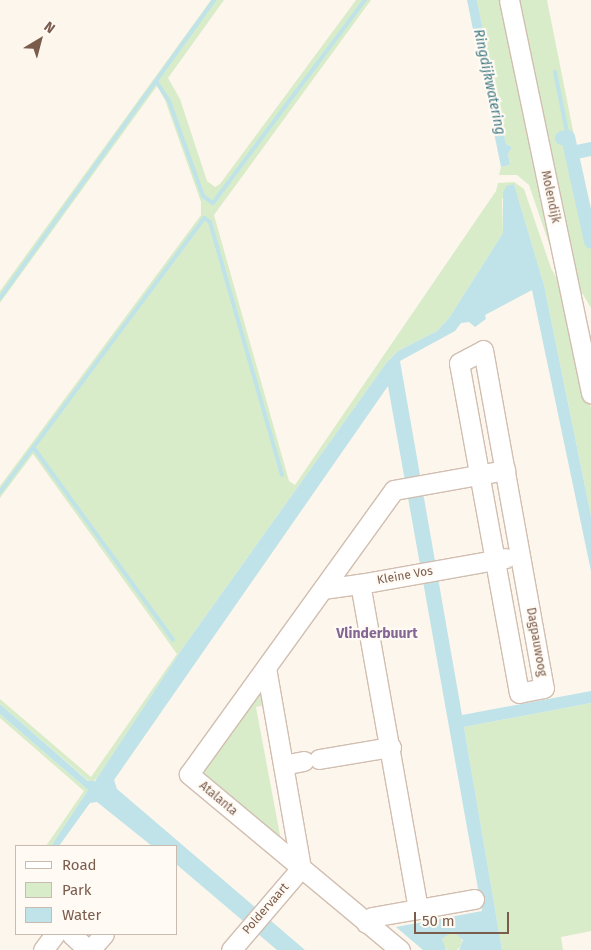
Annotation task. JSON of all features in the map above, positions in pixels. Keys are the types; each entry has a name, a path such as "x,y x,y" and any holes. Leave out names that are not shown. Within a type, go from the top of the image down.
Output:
{"street":[{"name":"Molendijk","path":"510,0 591,394"},
{"name":"Dagpauwoog","path":"483,350 504,470 544,688 519,693 459,363 483,350"},
{"path":"479,475 504,470"},
{"name":"Atalanta","path":"400,950 189,774 394,490 479,475"},
{"path":"495,560 520,556"},
{"name":"Kleine Vos","path":"418,909 391,747 360,584 495,560"},
{"path":"322,589 360,584"},
{"path":"266,668 301,868"},
{"path":"283,765 391,747"},
{"name":"Poldervaart","path":"231,950 301,868"},
{"path":"366,923 372,917 474,899"},
{"path":"43,950 54,935"},
{"path":"72,935 89,950 103,935"}],"green space":[{"path":"211,0 224,0 168,78 180,99 207,181 215,187 220,184 356,0 371,0 214,215 289,481 295,485 496,191 498,183 514,182 524,189 551,268 569,301 591,409 591,516 544,285 514,184 502,199 503,233 449,318 437,331 398,351 387,362 182,649 97,778 91,783 0,704 0,699 91,777 177,654 33,454 0,498 0,486 201,215 201,202 165,100 157,86 0,303 0,291"},
{"path":"477,0 504,0 557,267 529,185 517,175 499,175 501,167 510,165 508,154 512,147 506,144"},
{"path":"515,0 547,0 591,221 591,308 571,274"},
{"path":"259,682 264,705 256,707 282,846 292,857 197,777"},
{"path":"591,703 591,931 561,937 563,950 502,950 464,727"},
{"path":"0,714 88,790 52,845 47,845 84,791 0,718"},
{"path":"452,931 459,934 462,941 459,948 452,951 445,948 442,941 445,934"}],"water":[{"name":"Ringdijkwatering","path":"467,0 477,0 506,144 512,147 508,154 510,165 501,167"},
{"path":"514,184 544,285 591,516 591,571 532,290 485,315 486,319 475,327 469,322 461,323 455,331 400,361 462,715 591,691 591,703 464,727 502,950 459,950 463,940 453,931 442,939 446,950 423,950 396,927 482,911 388,386 114,780 117,789 305,950 277,950 178,866 178,845 151,845 97,802 90,803 60,845 52,845 88,790 0,714 0,704 88,781 95,781 182,649 387,362 398,351 437,331 449,318 503,233 503,193 506,186"}],"waterway":[{"path":"0,298 214,0"},
{"path":"156,81 169,101 203,196 213,203 365,0"},
{"path":"555,72 568,137"},
{"path":"562,138 568,137 591,242"},
{"path":"572,153 591,149"},
{"path":"0,492 204,218 210,222 282,475"},
{"path":"33,447 173,640"}],"district":[{"name":"Vlinderbuurt","path":"377,634"}]}
